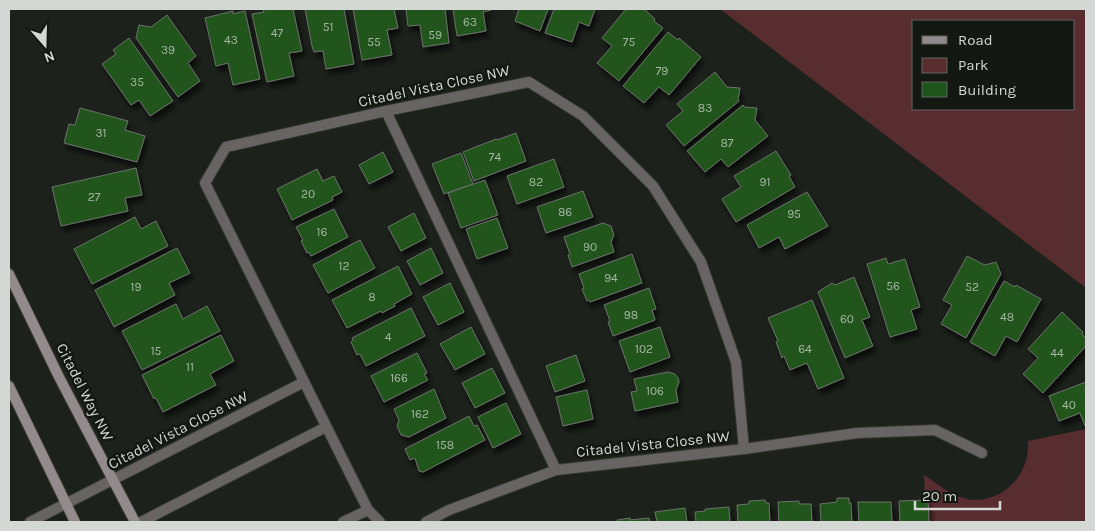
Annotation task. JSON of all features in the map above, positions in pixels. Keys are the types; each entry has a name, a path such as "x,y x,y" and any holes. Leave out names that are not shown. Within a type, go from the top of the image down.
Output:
{"street":[{"name":"Citadel Vista Close NW","path":"380,522 368,510 205,183 226,147 386,111 528,82 582,116 653,186 701,262 736,362 744,449 556,470 449,510 426,522"},
{"path":"386,111 556,470"},
{"name":"Citadel Way NW","path":"9,274 59,377 136,522"},
{"name":"Citadel Vista Close NW","path":"30,522 304,382"},
{"path":"9,386 75,522"},
{"path":"141,522 326,427"},
{"path":"744,449 857,433 935,430 982,453"},
{"path":"343,522 368,510"}],"green space":[{"path":"720,9 1086,9 1086,288"},
{"path":"1086,429 1086,522 926,522 924,475 947,491 963,498 973,500 993,497 1010,486 1022,470 1028,453 1028,441"}],"building":[{"path":"263,9 293,9 302,51 289,53 294,76 267,82 252,14 264,12"},
{"path":"305,9 344,9 354,64 326,69 323,51 314,52"},
{"path":"353,9 394,9 398,28 387,30 392,55 362,60"},
{"path":"406,9 445,9 449,43 423,47 420,25 408,26"},
{"path":"453,9 491,9 483,12 486,31 457,36"},
{"path":"519,9 548,9 540,31 515,21"},
{"path":"554,9 595,9 589,26 579,22 572,42 545,33"},
{"path":"626,9 644,9 663,28 619,81 597,63 612,46 602,38"},
{"path":"233,11 233,14 245,11 260,79 233,85 228,63 216,66 205,18"},
{"path":"167,15 196,56 188,63 200,81 178,97 136,38 139,25 151,27"},
{"path":"668,32 678,40 679,38 701,57 669,95 659,87 644,103 623,86"},
{"path":"129,38 173,101 150,116 139,100 131,105 102,64 116,54 113,50"},
{"path":"715,72 727,87 740,88 739,101 684,146 666,125 683,111 677,104"},
{"path":"743,105 744,107 757,108 755,120 768,136 728,167 721,159 705,172 687,151"},
{"path":"80,108 128,121 125,130 145,136 137,162 64,143 69,124 75,125"},
{"path":"516,133 526,161 474,181 463,152"},
{"path":"776,151 791,175 789,176 795,187 736,222 722,199 741,187 734,176"},
{"path":"383,152 393,172 369,184 359,165"},
{"path":"461,153 473,184 444,194 432,164"},
{"path":"554,159 564,187 517,204 507,176"},
{"path":"136,168 142,195 125,198 128,211 61,226 52,187"},
{"path":"317,169 323,181 334,176 342,192 332,197 333,200 292,220 277,189"},
{"path":"485,180 498,215 461,228 448,193"},
{"path":"583,191 593,217 546,233 537,207"},
{"path":"807,192 828,226 785,249 779,237 759,248 747,225"},
{"path":"334,209 348,237 311,256 309,252 307,253 296,227"},
{"path":"414,213 426,238 401,251 388,227"},
{"path":"135,217 141,229 156,221 168,246 92,284 74,249"},
{"path":"497,218 508,248 477,259 466,229"},
{"path":"603,223 611,226 614,235 611,242 614,252 572,267 564,237"},
{"path":"360,240 375,268 328,293 313,265"},
{"path":"177,248 190,273 169,283 175,295 114,327 95,290"},
{"path":"431,248 443,273 420,285 407,261"},
{"path":"632,254 642,283 590,302 589,300 587,301 579,274"},
{"path":"967,256 985,265 996,262 1001,274 966,338 941,324 952,305 943,300"},
{"path":"886,258 888,264 905,259 920,307 911,310 917,329 890,337 867,264"},
{"path":"398,266 412,294 382,313 381,311 347,328 332,300"},
{"path":"854,277 870,317 862,320 873,346 845,358 818,292 832,283 835,285"},
{"path":"1004,281 1015,287 1016,285 1041,299 1017,342 1006,336 995,356 970,342"},
{"path":"450,283 464,312 438,325 423,297"},
{"path":"649,288 656,309 652,310 655,320 613,336 604,305"},
{"path":"812,300 844,378 818,389 807,363 790,370 784,356 782,358 776,342 778,341 768,318"},
{"path":"176,304 183,319 207,306 220,331 142,370 122,331"},
{"path":"411,308 425,336 366,366 360,354 357,355 351,342 352,338"},
{"path":"1062,312 1083,332 1082,334 1086,338 1086,346 1043,393 1023,374 1038,358 1028,349"},
{"path":"471,327 485,354 455,370 440,344"},
{"path":"660,327 670,357 630,372 619,341"},
{"path":"221,335 234,361 210,374 216,385 163,412 142,375"},
{"path":"417,353 427,373 424,374 428,380 384,402 371,376"},
{"path":"576,355 585,381 555,392 546,366"},
{"path":"492,368 505,393 475,408 462,383"},
{"path":"668,372 675,374 678,378 679,382 676,390 678,402 635,411 631,392 637,391 634,379"},
{"path":"1086,382 1086,426 1080,413 1059,421 1049,396"},
{"path":"434,389 446,418 409,437 401,435 397,426 399,420 394,409"},
{"path":"587,390 593,419 563,426 556,397"},
{"path":"506,403 521,434 493,448 478,417"},
{"path":"469,416 474,426 477,425 485,440 423,472 419,471 415,458 410,460 405,449"},
{"path":"837,498 849,498 852,522 821,522 820,504 837,502"},
{"path":"765,500 766,503 769,503 770,522 738,522 737,505 749,504 749,501"},
{"path":"928,500 929,522 900,522 899,501"},
{"path":"799,501 799,504 811,504 812,522 779,522 778,502"},
{"path":"858,502 891,502 892,522 859,522"},
{"path":"729,507 730,522 696,522 695,512 705,511 705,509"},
{"path":"685,508 687,522 657,522 655,512"},
{"path":"630,518 630,520 649,518 650,522 618,522 617,520"}]}
